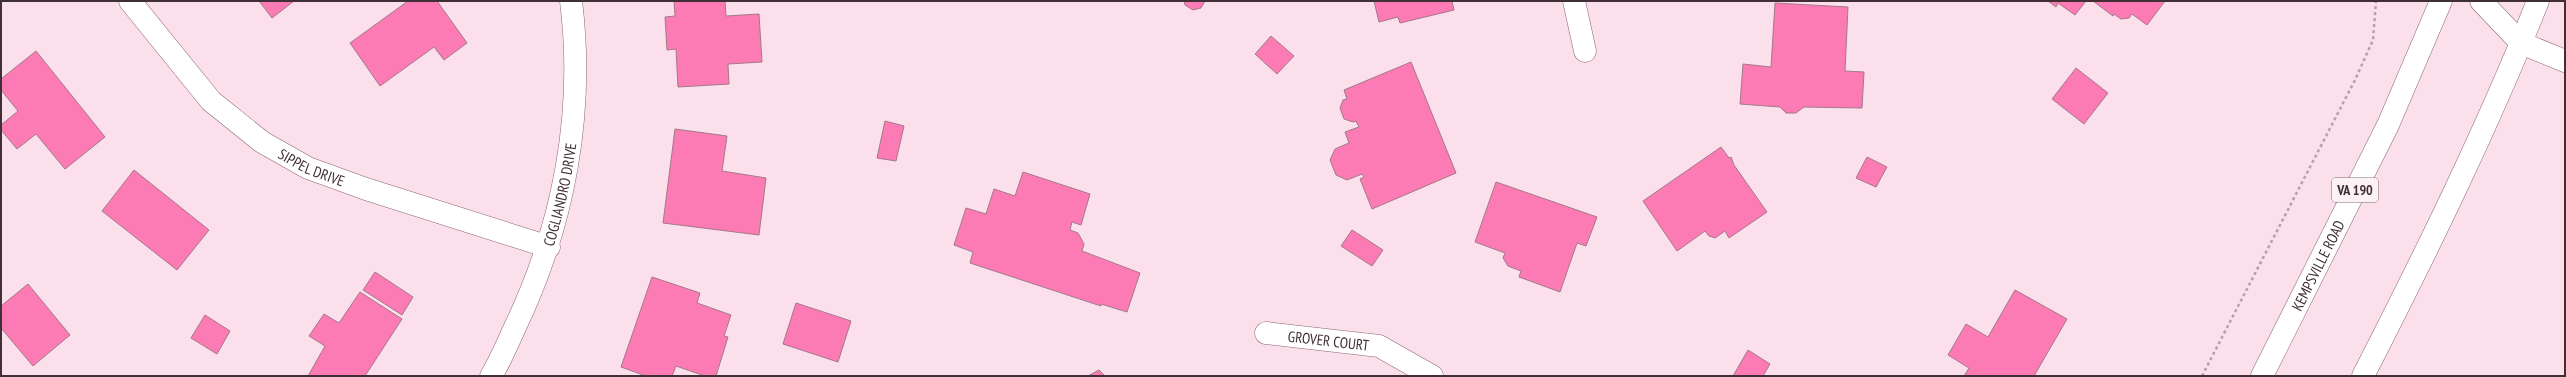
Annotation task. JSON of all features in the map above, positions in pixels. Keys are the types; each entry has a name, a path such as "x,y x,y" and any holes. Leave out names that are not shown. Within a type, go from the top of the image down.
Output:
{"street":[{"name":"SIPPEL DRIVE","path":"130,1 211,101 262,142 308,168 373,191 549,247"},
{"name":"COGLIANDRO DRIVE","path":"491,376 536,283 549,247 570,154 576,90 571,1"},
{"path":"1574,1 1585,51"},
{"name":"KEMPSVILLE ROAD","path":"2262,376 2388,124 2441,1"},
{"path":"2481,1 2521,43 2565,61"},
{"path":"2363,376 2463,175 2538,1"},
{"name":"GROVER COURT","path":"1266,333 1379,346 1432,376"}],"path":[{"path":"2202,376 2355,80 2373,40 2376,1"}],"building":[{"path":"259,1 294,1 272,18"},
{"path":"408,1 437,1 467,43 444,60 434,47 380,86 350,43"},
{"path":"674,1 725,1 726,16 759,14 762,62 728,64 729,84 678,87 676,49 667,50 665,17 675,16"},
{"path":"1184,1 1205,1 1201,8 1193,10 1185,5"},
{"path":"1374,1 1452,1 1454,10 1400,23 1398,17 1379,22"},
{"path":"2048,1 2086,1 2075,15 2058,3 2056,7"},
{"path":"2093,1 2165,1 2147,25 2132,14 2129,18 2121,19 2114,14 2113,16"},
{"path":"1775,3 1848,7 1845,71 1864,72 1862,108 1804,107 1796,113 1786,113 1780,107 1740,104 1743,64 1771,67"},
{"path":"1271,36 1294,56 1277,74 1255,54"},
{"path":"36,51 105,137 65,169 36,134 17,149 1,130 1,125 18,111 1,90 1,79"},
{"path":"1411,62 1456,173 1372,209 1360,179 1364,177 1362,174 1347,180 1336,175 1330,160 1335,149 1349,143 1345,132 1359,127 1356,121 1353,122 1344,119 1340,108 1343,100 1347,99 1344,90"},
{"path":"2076,68 2108,93 2084,124 2052,99"},
{"path":"885,121 904,126 896,161 877,158"},
{"path":"675,129 727,136 722,171 766,178 759,235 663,223"},
{"path":"1721,147 1729,158 1731,157 1734,165 1767,212 1729,238 1725,231 1715,238 1709,236 1705,231 1677,251 1643,201"},
{"path":"1867,157 1887,167 1876,187 1856,178"},
{"path":"134,170 209,230 177,270 102,211"},
{"path":"1023,172 1090,194 1081,225 1072,222 1070,230 1078,233 1084,244 1082,251 1140,273 1127,312 1101,304 1101,306 970,263 973,252 954,245 966,208 986,214 994,189 1015,196"},
{"path":"1496,182 1597,217 1586,246 1577,243 1560,292 1519,277 1521,271 1508,266 1503,258 1505,253 1475,242"},
{"path":"1352,230 1383,250 1372,266 1341,246"},
{"path":"375,272 413,297 402,315 363,290"},
{"path":"652,277 700,293 697,303 731,315 724,336 728,337 716,376 705,376 676,366 672,376 646,376 621,367"},
{"path":"28,284 70,335 33,366 1,328 1,306"},
{"path":"2015,290 2067,319 2034,376 1964,376 1969,368 1948,355 1966,324 1988,337"},
{"path":"360,292 402,319 365,376 308,376 325,346 309,336 324,314 339,323"},
{"path":"796,303 851,321 838,362 783,344"},
{"path":"205,315 230,331 217,354 191,338"},
{"path":"1748,350 1770,364 1763,376 1733,376"},
{"path":"1099,370 1105,376 1088,376"}]}
